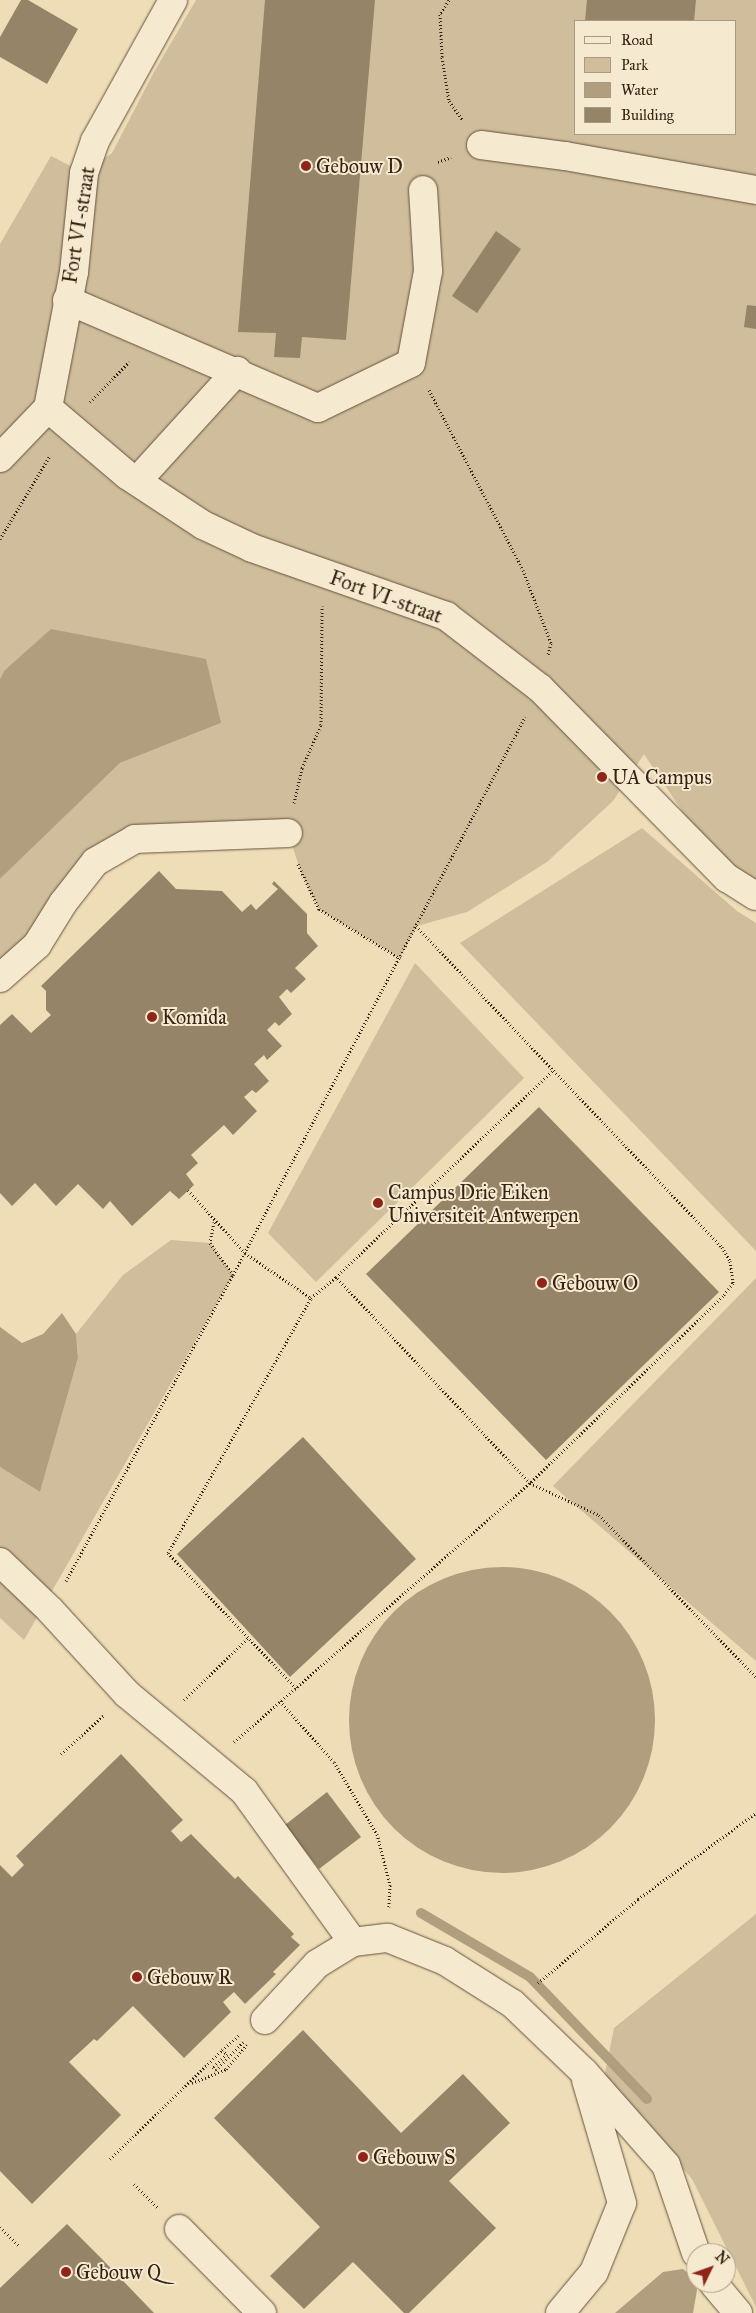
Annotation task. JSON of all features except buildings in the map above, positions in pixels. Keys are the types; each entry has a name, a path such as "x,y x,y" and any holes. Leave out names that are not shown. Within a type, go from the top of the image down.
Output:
{"street":[{"name":"Fort VI-straat","path":"173,0 95,141 84,173 74,272 67,300 48,408 137,481 203,525 252,548 446,616 540,688 727,878 756,896"},
{"path":"481,145 565,156 756,190"},
{"path":"67,300 318,408 411,363 428,271 422,190"},
{"path":"137,481 237,372"},
{"path":"0,458 48,408"},
{"path":"0,978 37,945 63,903 95,862 136,840 288,833"},
{"path":"0,1562 50,1610 127,1694 159,1723 211,1762 244,1791 353,1942"},
{"path":"265,2020 317,1964 353,1942 388,1938 445,1961 513,2004 584,2072 666,2165 693,2243"},
{"path":"560,2313 594,2272 622,2203 584,2072"},
{"path":"170,2219 262,2313"},
{"path":"721,2293 738,2313"}],"path":[{"path":"422,190 428,166 481,145 449,101 442,57 440,14 449,0"},
{"path":"50,1610 233,1275 540,688 552,642 523,570 438,404 411,363"},
{"path":"331,577 322,604 321,725 302,768 288,833 302,875 319,909 400,958"},
{"path":"211,1762 530,1484 733,1283 730,1261 722,1247 416,926"},
{"path":"296,1688 168,1553 311,1298 336,1277 553,1070"},
{"path":"188,1190 214,1222 244,1253 311,1298"},
{"path":"214,1222 210,1243 233,1275"},
{"path":"336,1277 530,1484 599,1515 756,1677"},
{"path":"159,1723 248,1638"},
{"path":"61,1754 127,1694"},
{"path":"280,1701 334,1762 377,1834 390,1885 388,1938"},
{"path":"539,1982 638,1899 756,1813"},
{"path":"222,2050 226,2054 213,2067 216,2070 265,2020"},
{"path":"110,2159 191,2083 236,2037"},
{"path":"191,2083 226,2069 237,2059"},
{"path":"134,2184 170,2219"},
{"path":"0,2227 19,2246"}],"green space":[{"path":"196,0 756,0 756,896 727,878 644,754 613,801 547,862 467,912 417,926 400,958 319,909 302,875 288,833 136,839 0,978 0,879 120,763 221,723 4,671 0,679 0,244 51,156 84,173 112,153 154,72"},
{"path":"642,828 737,911 756,923 756,1251 460,943"},
{"path":"415,963 524,1078 316,1282 268,1233"},
{"path":"171,1240 210,1243 233,1275 24,1640 0,1618 0,1467 40,1492 78,1358 76,1334 123,1275"},
{"path":"756,1278 756,1661 553,1486"},
{"path":"756,1914 756,2307 736,2267 736,2243 724,2243 692,2179 604,2078 614,2028"}],"water":[{"path":"51,629 206,659 221,723 120,763 0,879 0,679 4,671"},
{"path":"62,1313 76,1334 78,1358 40,1492 0,1467 0,1327 22,1343 43,1334"},
{"path":"502,1567 532,1570 560,1579 587,1593 610,1612 629,1635 643,1662 652,1690 655,1720 652,1750 643,1778 629,1805 610,1828 587,1847 560,1861 532,1870 502,1873 472,1870 444,1861 417,1847 394,1828 375,1805 361,1778 352,1750 349,1720 352,1690 361,1662 375,1635 394,1612 417,1593 444,1579 472,1570"},
{"path":"683,2269 686,2272 686,2293 696,2293 693,2313 615,2313 663,2272"}],"waterway":[{"path":"421,1913 530,1977 647,2099"}],"place":[{"name":"Gebouw D","path":"306,166"},
{"name":"UA Campus","path":"602,777"},
{"name":"Komida","path":"152,1017"},
{"name":"Campus Drie Eiken Universiteit Antwerpen","path":"378,1203"},
{"name":"Gebouw O","path":"542,1283"},
{"name":"Gebouw R","path":"137,1977"},
{"name":"Gebouw S","path":"363,2157"},
{"name":"Gebouw Q","path":"66,2272"}]}
